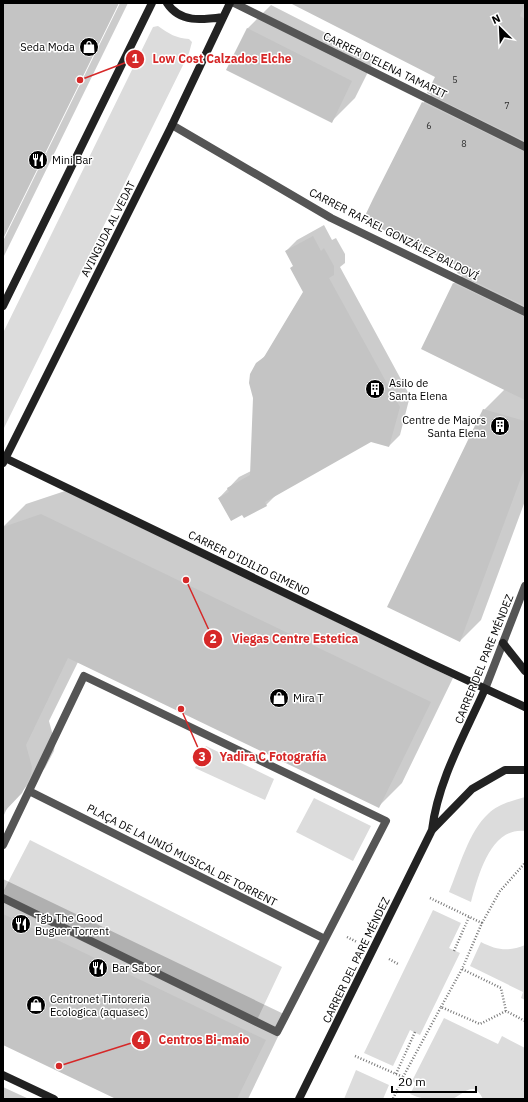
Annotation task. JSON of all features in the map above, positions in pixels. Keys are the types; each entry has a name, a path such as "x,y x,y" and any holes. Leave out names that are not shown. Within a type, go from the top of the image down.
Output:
{"street":[{"path":"3,306 152,3"},
{"path":"167,3 170,8 180,16 192,20 223,17"},
{"name":"AVINGUDA AL VEDAT","path":"4,459 172,125 230,3"},
{"name":"CARRER D'ELENA TAMARIT","path":"234,3 525,147"},
{"name":"CARRER RAFAEL GONZÁLEZ BALDOVÍ","path":"172,125 331,218 525,312"},
{"name":"CARRER D'IDILIO GIMENO","path":"4,459 525,707"},
{"name":"CARRER DEL PARE MÉNDEZ","path":"432,830 434,810 441,788 485,689 525,586"},
{"path":"503,643 525,670"},
{"path":"3,845 84,676 386,821 277,1032 3,898"},
{"name":"CARRER DEL PARE MÉNDEZ","path":"299,1099 432,830 472,789 505,770 525,770"},
{"name":"PLAÇA DE LA UNIÓ MUSICAL DE TORRENT","path":"29,791 325,939"},
{"path":"3,1075 54,1099"}],"path":[{"path":"393,1099 403,1076 462,969 482,923 500,891 525,863"},
{"path":"430,898 482,923"},
{"path":"454,951 469,917"},
{"path":"462,969 501,988 506,1011 525,1021"},
{"path":"440,1007 480,1024 506,1011"},
{"path":"396,1074 414,1032"},
{"path":"355,1056 403,1076"}],"shaded area":[{"path":"158,26 180,38 189,39 192,42 189,53 3,430 3,333 153,27"},
{"path":"206,746 274,779 265,800 195,768"},
{"path":"525,797 525,831 513,832 503,837 494,845 482,867 471,902 449,892 465,850 481,821 496,808 505,803"},
{"path":"314,798 371,826 353,861 296,832"},
{"path":"30,840 282,967 256,1022 3,898 3,892"},
{"path":"433,910 461,923 449,948 460,953 420,1035 410,1030 393,1066 364,1053"},
{"path":"481,942 492,947 503,949 513,949 525,945 525,1000 521,998 523,992 470,966"},
{"path":"444,1018 498,1044 502,1036 525,1048 525,1099 483,1099 479,1093 471,1089 454,1098 445,1100 425,1099 410,1094 416,1083 412,1081"},
{"path":"356,1070 389,1085 383,1099 344,1099"}],"building":[{"path":"3,3 119,3 3,239"},
{"path":"290,3 525,3 520,16 525,19 525,141 427,93 435,77"},
{"path":"247,28 352,81 332,123 226,70"},
{"path":"422,102 525,152 525,306 457,273 460,267 363,220"},
{"name":"Asilo de Santa Elena","path":"313,236 321,251 324,248 334,266 334,275 329,278 400,407 389,447 371,442 265,502 267,506 244,518 242,515 231,521 218,498 229,492 227,488 250,475 253,398 249,383 250,374 256,363 264,357 303,292 290,268 293,266 285,251"},
{"path":"453,283 525,317 525,400 421,349"},
{"name":"Centre de Majors Santa Elena","path":"483,409 525,421 525,467 460,642 387,607"},
{"path":"41,514 431,702 379,808 68,658 26,745 32,767 31,775 22,793 3,813 3,527"},
{"path":"3,914 266,1040 237,1099 116,1099 3,1045"}],"place":[{"name":"Seda Moda","path":"89,47"},
{"name":"Low Cost Calzados Elche","path":"80,80"},
{"name":"Mini Bar","path":"38,160"},
{"name":"Asilo de Santa Elena","path":"375,389"},
{"name":"Centre de Majors Santa Elena","path":"500,426"},
{"name":"Viegas Centre Estetica","path":"186,580"},
{"name":"Mira T","path":"279,698"},
{"name":"Yadira C Fotografía","path":"181,709"},
{"name":"Tgb The Good Buguer Torrent","path":"21,924"},
{"name":"Bar Sabor","path":"98,968"},
{"name":"Centronet Tintoreria Ecologica (aquasec)","path":"36,1005"},
{"name":"Centros Bi-maio","path":"59,1066"}]}
